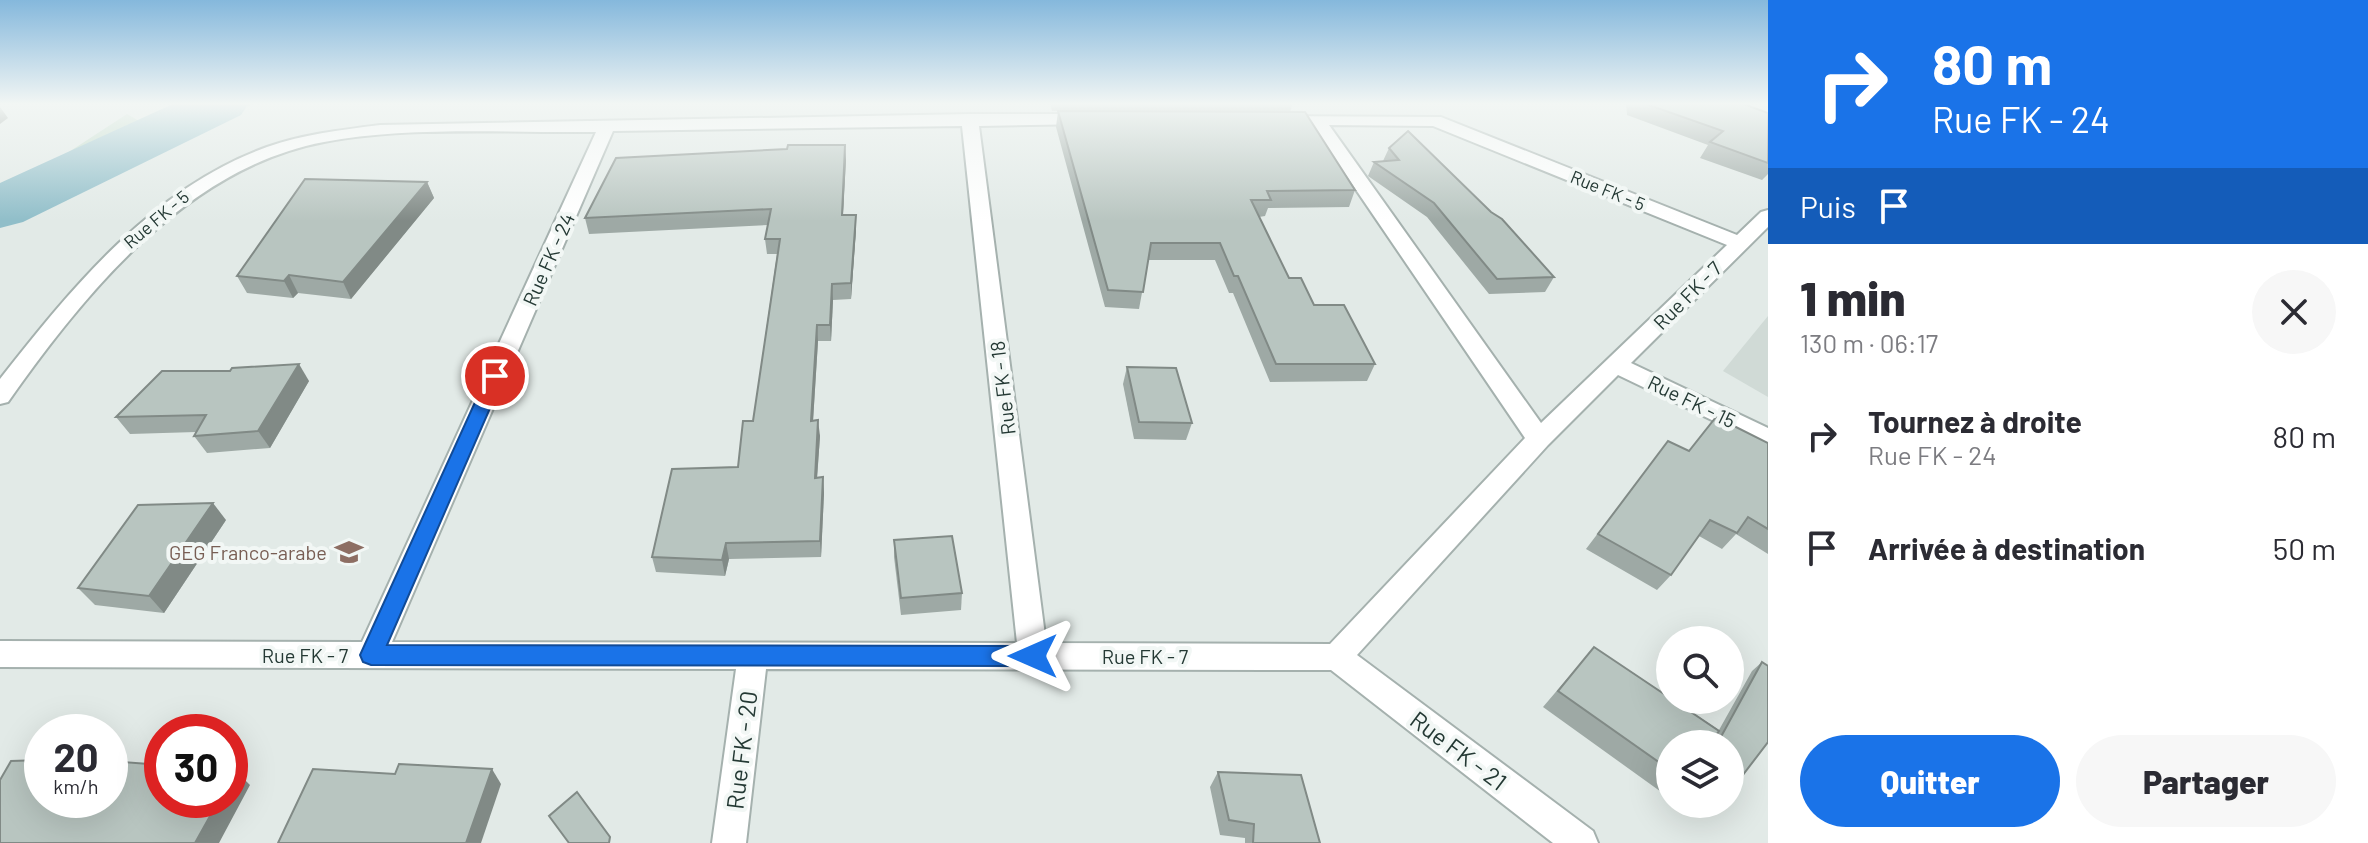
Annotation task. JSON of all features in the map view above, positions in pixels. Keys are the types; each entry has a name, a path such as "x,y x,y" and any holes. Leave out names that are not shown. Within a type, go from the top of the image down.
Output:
{"street":[{"name":"Rue FK - 5","path":"0,396 118,252 186,192 231,168 304,142"},
{"name":"Rue FK - 24","path":"371,655 600,142"},
{"name":"Rue FK - 18","path":"973,142 1033,656"},
{"path":"1333,142 1539,439"},
{"name":"Rue FK - 5","path":"1488,142 1739,243"},
{"name":"Rue FK - 7","path":"0,654 1337,657 1539,439 1768,216"},
{"name":"Rue FK - 15","path":"1616,365 1768,438"},
{"name":"Rue FK - 20","path":"729,843 753,656"},
{"name":"Rue FK - 21","path":"1337,657 1581,843"}],"shaded area":[{"path":"1768,316 1768,397 1723,371"}],"green space":[{"path":"84,142 173,142 0,226 0,197"}],"building":[{"path":"1067,142 1324,142 1355,190 1267,191 1271,200 1251,200 1289,278 1301,278 1314,305 1344,305 1375,364 1276,364 1238,276 1234,276 1220,243 1151,243 1143,292 1108,290"},
{"path":"1395,142 1420,142 1502,219 1554,277 1497,279 1434,203 1374,162 1399,160 1389,148"},
{"path":"1711,142 1768,142 1768,163"},
{"path":"788,145 845,145 842,215 856,215 851,283 832,284 830,325 817,325 811,421 818,420 815,478 823,477 820,541 726,543 722,560 652,557 672,469 738,467 743,421 753,421 780,239 765,239 771,209 585,218 616,158 787,149"},
{"path":"305,179 427,182 343,282 289,275 284,281 237,276"},
{"path":"299,364 258,431 194,436 206,415 116,417 162,371 230,371 232,368"},
{"path":"1127,367 1176,368 1192,423 1139,422"},
{"path":"1716,417 1768,443 1768,529 1748,517 1737,533 1710,520 1671,575 1598,534 1668,441 1689,451"},
{"path":"213,503 149,596 78,588 138,505"},
{"path":"952,536 962,593 901,598 894,540"},
{"path":"1594,647 1656,689 1656,714 1694,714 1718,730 1656,730 1656,760 1558,691"},
{"path":"1762,662 1768,666 1768,742 1744,774 1744,730 1725,730 1733,714 1744,714 1744,695"},
{"path":"11,761 24,761 24,818 128,818 128,762 144,764 144,818 209,818 195,843 0,843 0,780"},
{"path":"399,764 492,769 466,843 278,843 313,769 395,774"},
{"path":"1218,772 1301,775 1320,843 1253,843 1254,824 1229,820"},
{"path":"577,792 610,837 609,843 569,843 549,816"}],"waterway":[{"path":"0,208 138,142"}],"place":[{"name":"GEG Franco-arabe","path":"349,552"}],"route":[{"path":"495,376 371,655 1033,656"}]}
